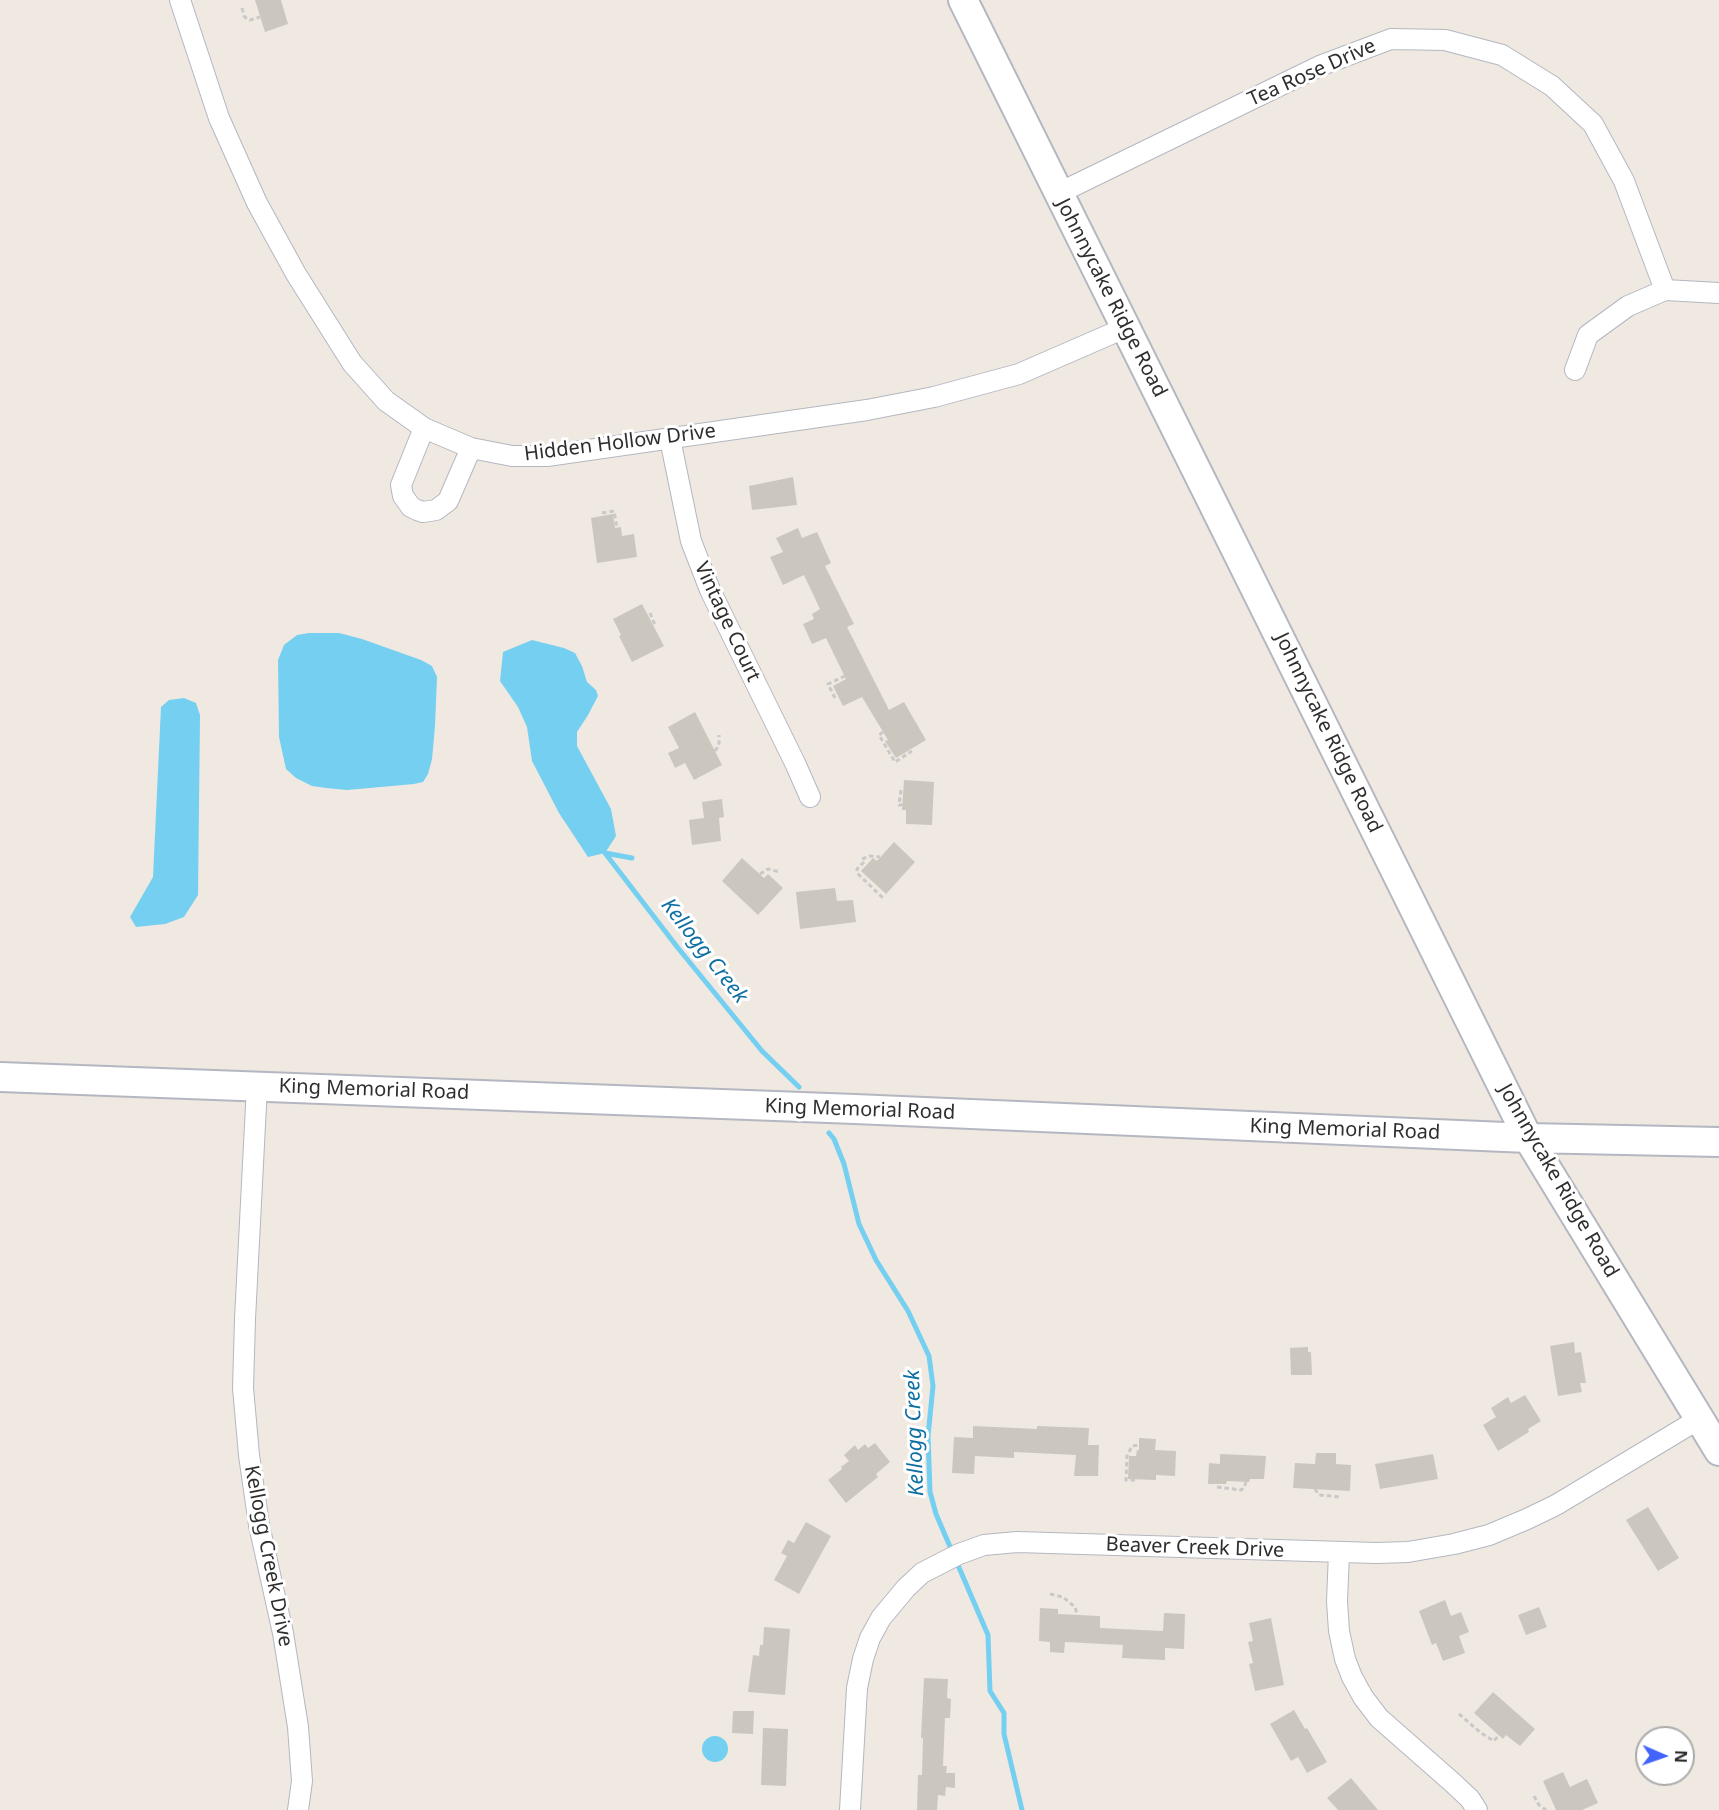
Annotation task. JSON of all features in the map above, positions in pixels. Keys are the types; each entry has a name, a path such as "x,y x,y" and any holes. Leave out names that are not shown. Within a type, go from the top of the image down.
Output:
{"street":[{"name":"Hidden Hollow Drive","path":"180,0 219,118 257,203 296,274 352,363 386,401 424,428 471,448 529,457 867,410 934,398 1019,374 1127,327"},
{"name":"Johnnycake Ridge Road","path":"963,0 1528,1138 1719,1451"},
{"name":"Tea Rose Drive","path":"1059,193 1322,65 1391,39 1445,40 1502,55 1552,86 1593,124 1624,182 1665,290"},
{"path":"1575,370 1588,334 1628,306 1665,290 1719,293"},
{"path":"424,428 401,485 403,496 411,507 417,510 423,512 436,510 448,501 471,448"},
{"name":"Vintage Court","path":"670,438 692,541 710,590 810,797"},
{"name":"King Memorial Road","path":"0,1077 1528,1138 1719,1142"},
{"name":"Kellogg Creek Drive","path":"257,1086 243,1388 259,1526 283,1633 298,1727 302,1781 298,1810"},
{"name":"Beaver Creek Drive","path":"850,1810 857,1688 870,1638 881,1618 906,1588 922,1573 947,1559 984,1545 1017,1542 1339,1552 1408,1552 1454,1544 1489,1535 1556,1505 1700,1419"},
{"path":"1339,1552 1337,1601 1339,1631 1345,1659 1363,1697 1379,1718 1470,1799 1477,1810"}],"path":[{"path":"242,9 247,19 260,17"},
{"path":"602,513 614,511 617,528"},
{"path":"650,613 655,625 653,626"},
{"path":"835,698 828,684 845,676"},
{"path":"883,732 879,735 895,762 912,751"},
{"path":"715,751 719,745 719,735"},
{"path":"901,790 900,805 903,805"},
{"path":"880,857 870,856 863,860 857,873 884,899"},
{"path":"760,874 768,869 780,872"},
{"path":"1136,1480 1126,1480 1127,1456 1132,1446 1139,1445"},
{"path":"1216,1487 1241,1490 1246,1482"},
{"path":"1315,1489 1319,1495 1341,1497"},
{"path":"1050,1594 1063,1597 1075,1607 1077,1614"},
{"path":"1459,1714 1494,1741 1499,1735"},
{"path":"1534,1796 1539,1805 1546,1810"}],"water":[{"path":"339,633 362,639 432,666 437,677 435,726 432,759 423,782 347,790 312,786 296,778 286,769 279,737 278,660 284,645 297,635"},
{"path":"532,640 575,653 587,682 596,690 598,696 577,732 577,746 611,809 616,836 605,853 588,857 559,813 532,761 527,727 518,707 500,681 503,652"},
{"path":"184,698 196,703 200,715 198,895 184,917 165,924 136,927 130,917 153,877 161,707 169,700"},
{"path":"715,1736 724,1740 728,1749 724,1758 715,1762 706,1758 702,1749 706,1740"}],"building":[{"path":"255,0 281,0 288,24 265,32"},
{"path":"793,477 797,505 752,510 749,486"},
{"path":"613,514 615,528 621,527 622,536 634,534 637,557 597,563 591,518"},
{"path":"798,528 802,538 817,532 831,563 825,566 854,624 847,627 889,710 904,702 926,740 896,758 862,697 843,706 833,686 846,679 826,638 812,644 803,624 814,619 812,614 820,609 804,575 783,585 770,557 783,552 776,538"},
{"path":"642,604 664,646 632,662 613,619"},
{"path":"695,712 722,765 694,780 685,763 675,768 668,753 679,748 668,727"},
{"path":"904,780 934,782 932,825 906,824 906,810 902,810"},
{"path":"722,799 724,817 719,818 721,841 692,845 689,820 704,818 702,802"},
{"path":"894,842 915,862 886,894 861,871 873,858 877,861"},
{"path":"742,858 764,878 768,874 783,888 758,915 722,881"},
{"path":"835,888 837,901 853,900 856,922 800,929 796,892"},
{"path":"1574,1342 1575,1353 1581,1352 1586,1383 1580,1383 1582,1392 1558,1396 1550,1346"},
{"path":"1308,1347 1308,1352 1311,1352 1312,1375 1291,1375 1290,1348"},
{"path":"1525,1395 1541,1421 1528,1429 1529,1432 1498,1451 1483,1425 1496,1417 1491,1408 1508,1397 1511,1403"},
{"path":"973,1426 1037,1429 1037,1426 1089,1428 1088,1445 1099,1445 1098,1476 1074,1476 1076,1455 1014,1452 1014,1458 975,1456 974,1474 952,1473 954,1437 973,1438"},
{"path":"1139,1438 1156,1439 1155,1450 1176,1451 1175,1476 1156,1475 1156,1480 1128,1479 1129,1456 1136,1456 1139,1450"},
{"path":"875,1443 890,1462 876,1474 878,1477 846,1503 828,1480 849,1461 844,1455 855,1445 858,1450 865,1444 868,1448"},
{"path":"1316,1453 1336,1453 1336,1464 1351,1465 1350,1491 1293,1488 1295,1463 1315,1464"},
{"path":"1220,1454 1266,1456 1264,1479 1208,1484 1209,1463 1220,1464"},
{"path":"1433,1454 1438,1479 1380,1489 1375,1464"},
{"path":"1648,1507 1679,1558 1658,1571 1626,1520"},
{"path":"806,1522 831,1536 799,1594 774,1580 787,1556 781,1553 788,1540 794,1543"},
{"path":"1445,1600 1451,1616 1461,1612 1469,1632 1459,1636 1465,1653 1443,1661 1436,1643 1432,1645 1419,1611"},
{"path":"1539,1607 1547,1627 1526,1635 1518,1615"},
{"path":"1040,1608 1058,1609 1058,1614 1100,1616 1100,1628 1163,1631 1164,1613 1185,1614 1184,1649 1165,1648 1165,1660 1122,1658 1123,1645 1065,1642 1064,1653 1050,1652 1050,1642 1039,1641"},
{"path":"1271,1618 1284,1685 1255,1691 1249,1664 1253,1663 1248,1642 1253,1641 1249,1623"},
{"path":"764,1627 790,1629 785,1695 748,1692 753,1655 759,1656 760,1645 763,1645"},
{"path":"924,1678 948,1679 947,1698 951,1699 950,1718 945,1718 943,1766 947,1766 946,1773 955,1773 955,1788 946,1787 945,1796 938,1795 937,1810 917,1810 918,1775 922,1775"},
{"path":"1493,1692 1535,1729 1520,1746 1506,1735 1503,1739 1474,1713"},
{"path":"1294,1710 1327,1762 1307,1773 1298,1757 1291,1761 1270,1724"},
{"path":"733,1711 754,1711 753,1734 732,1733"},
{"path":"763,1728 788,1729 786,1786 761,1785"},
{"path":"1563,1772 1570,1787 1587,1779 1598,1803 1582,1810 1556,1810 1543,1781"},
{"path":"1351,1778 1378,1810 1338,1810 1327,1798"}],"waterway":[{"name":"Kellogg Creek","path":"632,858 605,853 678,948 762,1051 799,1087"},
{"name":"Kellogg Creek","path":"829,1133 834,1139 844,1164 859,1224 876,1260 908,1311 929,1356 933,1386 928,1436 930,1492 936,1514 988,1635 990,1691 1004,1713 1004,1734 1022,1810"}]}
